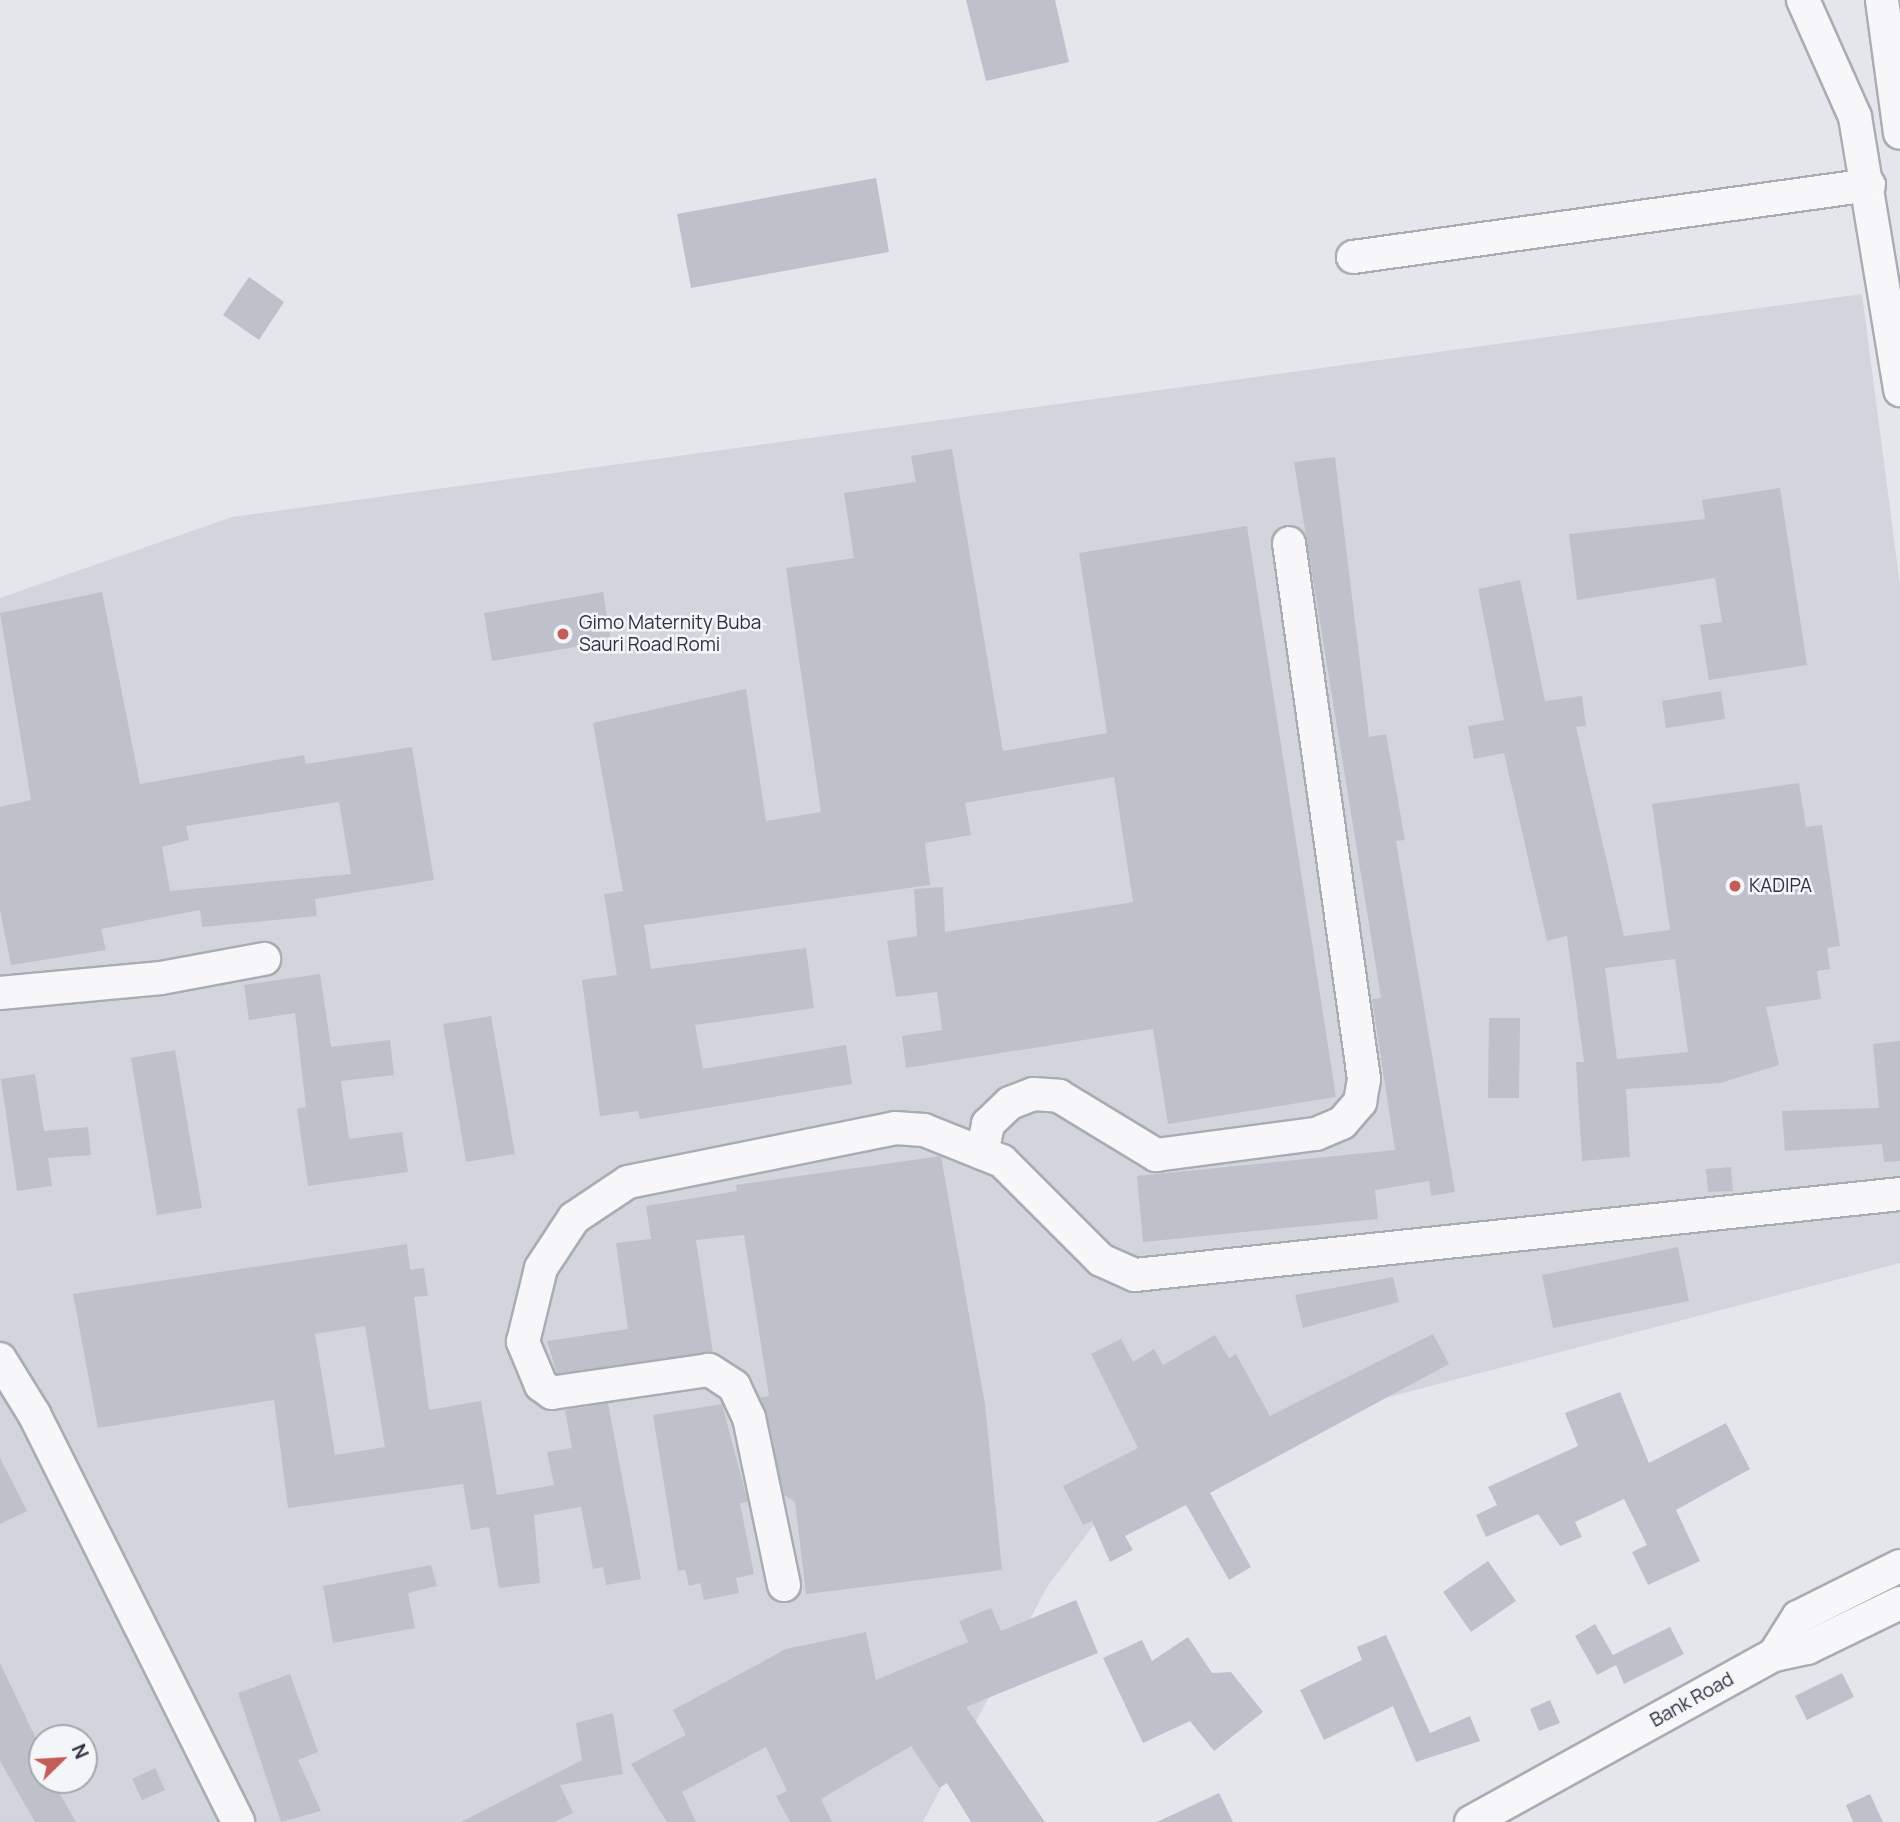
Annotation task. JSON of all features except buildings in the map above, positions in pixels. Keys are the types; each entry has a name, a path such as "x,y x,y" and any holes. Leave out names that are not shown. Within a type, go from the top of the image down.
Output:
{"street":[{"path":"1803,0 1841,76 1869,185 1900,390"},
{"path":"1882,0 1900,133"},
{"path":"1353,257 1869,185"},
{"path":"982,1153 988,1124 1010,1103 1033,1094 1059,1096 1156,1155 1316,1134 1342,1122 1360,1102 1364,1079 1289,543"},
{"path":"0,993 161,978 264,959"},
{"path":"784,1585 749,1418 734,1386 709,1370 552,1393 541,1385 523,1342 541,1268 575,1218 628,1182 895,1128 924,1130 1002,1161 1101,1260 1135,1275 1900,1194"},
{"path":"0,1359 238,1822"},
{"name":"Bank Road","path":"1471,1822 1774,1655 1798,1617 1900,1566"},
{"path":"1774,1655 1808,1648 1900,1603"}],"shaded area":[{"path":"1862,294 1900,585 1900,1263 1141,1462 1047,1587 923,1822 0,1822 0,598 232,517"}],"place":[{"name":"Gimo Maternity Buba Sauri Road Romi","path":"563,634"},
{"name":"KADIPA","path":"1735,886"}]}
